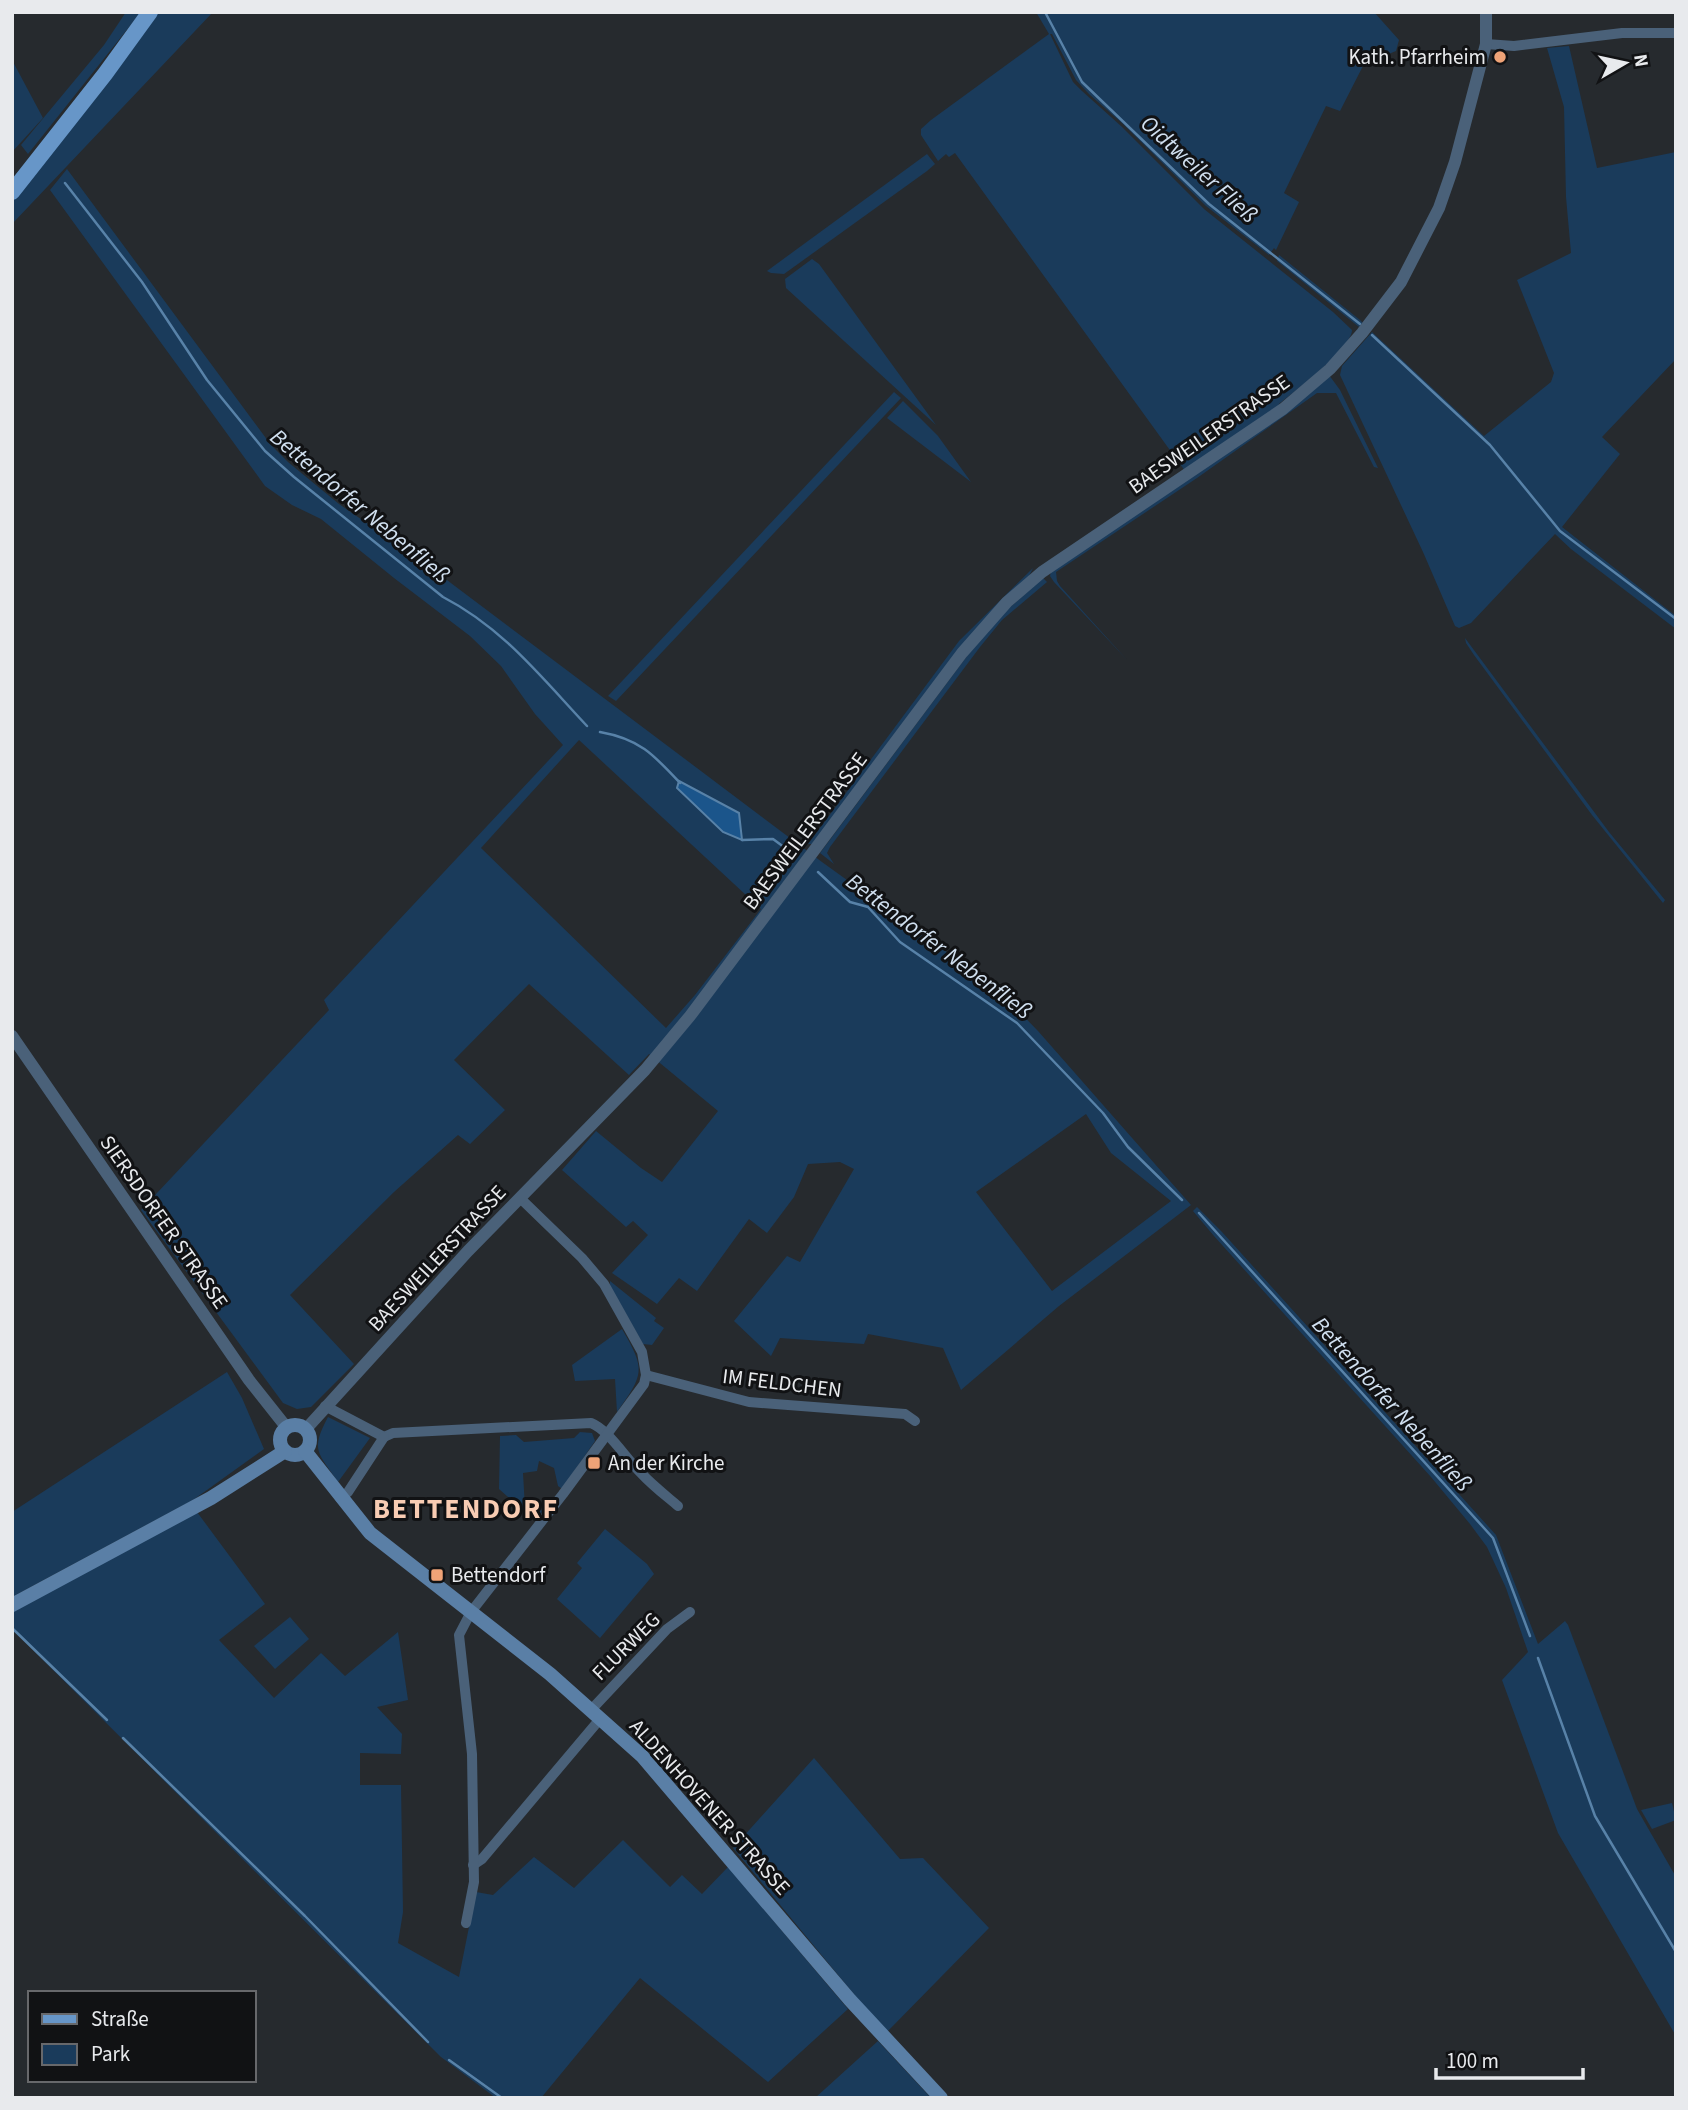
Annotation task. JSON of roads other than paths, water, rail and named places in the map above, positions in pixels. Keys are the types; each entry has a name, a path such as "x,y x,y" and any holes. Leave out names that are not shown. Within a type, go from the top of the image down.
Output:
{"main road":[{"path":"12,192 150,12"},
{"path":"294,1425 306,1429 310,1440 305,1451 295,1455 285,1451 280,1439 287,1427 294,1425"},
{"path":"12,1605 211,1498 285,1451"},
{"name":"ALDENHOVENER STRASSE","path":"305,1451 370,1533 550,1674 642,1756 850,2000 941,2098"}],"street":[{"name":"BAESWEILERSTRASSE","path":"306,1429 520,1198 645,1070 690,1016 962,653 1007,602 1042,572 1283,409 1330,369 1362,333 1401,282 1439,208 1455,162 1486,44 1486,12"},
{"path":"1486,44 1514,46 1622,33 1676,33"},
{"name":"SIERSDORFER STRASSE","path":"12,1036 242,1369 287,1427"},
{"path":"466,1923 474,1882 472,1754 459,1635 471,1612 608,1434 644,1384 646,1375 642,1352 604,1284 582,1258 520,1198"},
{"name":"IM FELDCHEN","path":"646,1375 749,1402 905,1414 915,1420"},
{"path":"325,1406 384,1437"},
{"path":"340,1498 348,1492 384,1437 393,1433 591,1423 608,1434 642,1474 678,1506"},
{"name":"FLURWEG","path":"473,1865 482,1859 595,1714 667,1629 690,1612"}],"waterway":[{"name":"Oidtweiler Fließ","path":"1045,12 1082,82 1209,204 1360,324"},
{"name":"Bettendorfer Nebenfließ","path":"65,183 142,282 207,380 265,451 443,597 465,609 503,639 587,726"},
{"name":"Oidtweiler Fließ","path":"1372,335 1490,445 1560,531 1676,619"},
{"name":"Bettendorfer Nebenfließ","path":"600,732 636,744 662,764 680,783"},
{"name":"Bettendorfer Nebenfließ","path":"742,840 773,839 792,853"},
{"name":"Bettendorfer Nebenfließ","path":"818,872 850,902 868,907 900,942 1017,1023 1103,1113 1128,1147 1182,1200"},
{"name":"Bettendorfer Nebenfließ","path":"1199,1213 1493,1538 1530,1636"},
{"path":"12,1628 107,1720"},
{"name":"Bettendorfer Nebenfließ","path":"1538,1658 1595,1816 1676,1952"},
{"path":"123,1738 305,1916 428,2042"},
{"path":"449,2060 502,2098"}],"place":[{"name":"Kath. Pfarrheim","path":"1500,57"},
{"name":"An der Kirche","path":"594,1463"},
{"name":"Bettendorf","path":"437,1575"}],"district":[{"name":"BETTENDORF","path":"466,1509"}]}
